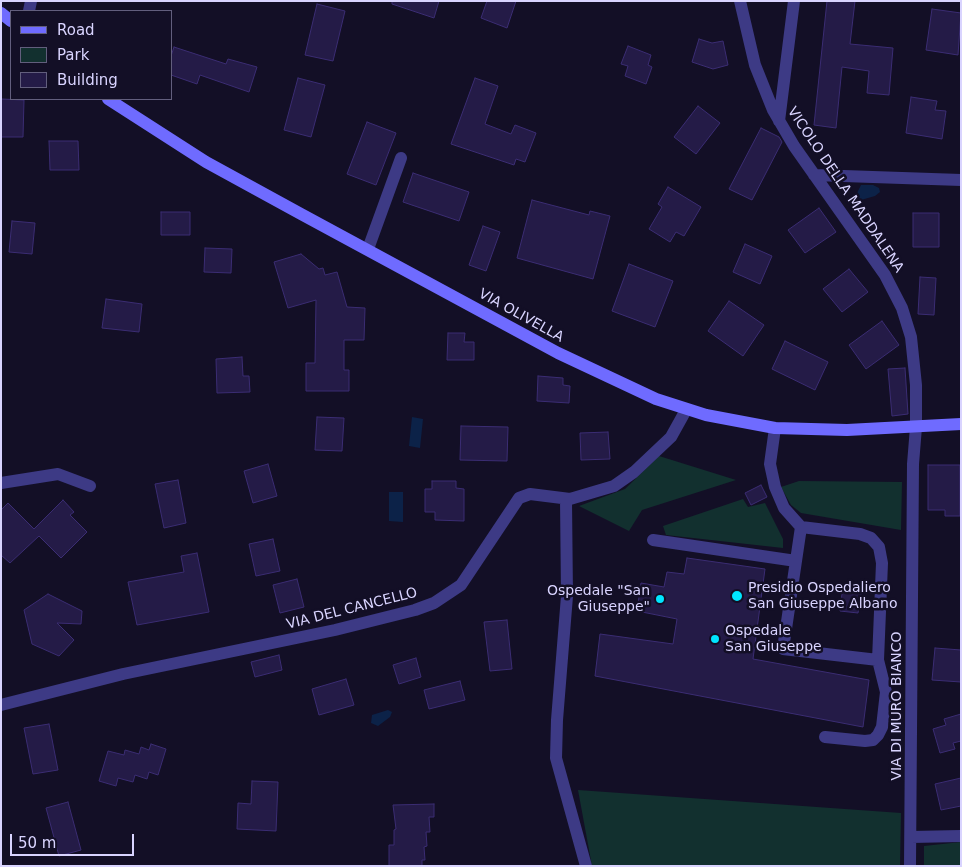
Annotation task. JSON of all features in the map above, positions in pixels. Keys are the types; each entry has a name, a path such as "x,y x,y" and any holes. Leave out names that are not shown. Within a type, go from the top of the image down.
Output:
{"main road":[{"name":"VIA OLIVELLA","path":"110,100 206,162 567,357 641,392 686,410 727,420 775,428 847,430 961,424"}],"street":[{"name":"VICOLO DELLA MADDALENA","path":"740,1 754,65 779,121 814,174 872,254 902,308 911,337 914,363 916,427"},
{"path":"779,121 794,1"},
{"path":"368,249 401,158"},
{"path":"814,174 961,180"},
{"name":"VIA DEL CANCELLO","path":"1,705 122,674 335,630 423,608 443,599 461,584 519,498 530,494 566,500 603,490 628,477 671,437 686,410"},
{"name":"VIA DI MURO BIANCO","path":"910,866 913,464 916,427"},
{"path":"775,428 770,464 775,487 784,508 801,526 860,534 871,538 880,547 882,563 878,660 886,692 882,727 873,740 825,738"},
{"path":"1,483 58,474 90,486"},
{"path":"566,500 567,596 556,726 556,758 586,866"},
{"path":"801,526 783,649 878,660"},
{"path":"653,540 796,561"},
{"path":"911,837 961,836"}],"green space":[{"path":"659,456 736,480 642,510 629,531 579,506 625,489"},
{"path":"799,481 902,482 901,530 801,513 791,505 781,487"},
{"path":"743,499 748,507 765,503 783,539 783,548 666,535 663,526"},
{"path":"578,790 901,813 900,866 592,866"},
{"path":"961,842 961,866 924,866 924,846"}],"water":[{"path":"861,185 873,185 879,188 880,192 875,196 861,200 856,195"},
{"path":"412,417 423,419 420,448 409,446"},
{"path":"389,492 403,492 403,522 389,521"},
{"path":"388,710 392,712 390,717 378,726 371,723 372,715"}],"building":[{"path":"392,1 439,1 434,18 392,4"},
{"path":"487,1 516,1 507,28 481,18"},
{"path":"827,1 855,1 850,44 893,48 889,95 867,93 869,71 842,67 836,128 814,125"},
{"path":"317,4 345,11 333,61 305,55"},
{"path":"932,9 961,13 958,55 926,50"},
{"path":"699,39 712,43 723,41 728,65 713,69 692,62"},
{"path":"628,46 651,55 648,65 652,67 646,84 625,76 628,66 621,64"},
{"path":"174,47 226,64 228,59 257,67 249,92 200,75 197,84 172,75 172,53"},
{"path":"298,78 325,85 311,137 284,130"},
{"path":"475,78 498,86 485,124 511,134 515,125 536,133 525,162 516,159 514,165 451,144"},
{"path":"911,97 937,101 935,110 946,111 942,139 906,133"},
{"path":"1,99 24,100 23,137 1,137"},
{"path":"698,106 720,123 696,154 674,137"},
{"path":"367,122 396,133 376,185 347,174"},
{"path":"761,128 779,137 782,142 752,200 729,189"},
{"path":"49,141 78,141 79,170 50,170"},
{"path":"413,173 469,192 459,221 403,202"},
{"path":"668,187 701,207 684,236 676,232 670,242 649,229 662,207 658,204"},
{"path":"532,200 589,215 590,211 610,216 593,279 517,258"},
{"path":"819,208 836,232 805,253 788,230"},
{"path":"161,212 190,212 190,235 161,235"},
{"path":"913,213 939,213 939,247 913,247"},
{"path":"12,221 35,223 32,254 9,252"},
{"path":"483,226 500,232 486,271 469,265"},
{"path":"745,244 772,256 760,284 733,272"},
{"path":"205,248 232,249 231,273 204,272"},
{"path":"301,254 319,269 323,268 325,275 337,272 347,307 365,308 364,340 344,340 344,370 349,370 349,391 306,391 306,363 315,363 316,300 288,308 274,262"},
{"path":"629,264 673,281 655,327 612,311"},
{"path":"849,269 868,292 842,312 823,289"},
{"path":"920,277 936,278 934,315 918,314"},
{"path":"106,299 142,304 139,332 102,328"},
{"path":"729,301 764,325 743,356 708,331"},
{"path":"882,321 899,345 866,369 849,345"},
{"path":"448,333 465,333 464,342 474,342 474,360 447,360"},
{"path":"785,341 828,362 815,390 772,369"},
{"path":"242,357 243,376 249,376 250,392 217,393 216,359"},
{"path":"905,368 908,414 892,416 888,369"},
{"path":"538,376 563,378 563,385 570,386 569,403 537,401"},
{"path":"317,417 344,418 342,451 315,450"},
{"path":"461,426 508,427 507,461 460,460"},
{"path":"608,432 610,459 581,460 580,433"},
{"path":"268,464 277,496 253,503 244,471"},
{"path":"928,465 960,465 960,516 945,516 945,510 928,510"},
{"path":"178,480 186,523 164,528 155,484"},
{"path":"432,481 456,481 456,488 464,489 464,521 435,520 435,512 425,512 425,489 432,489"},
{"path":"761,485 767,497 751,505 745,493"},
{"path":"63,500 74,512 70,515 87,532 61,558 39,536 10,563 1,555 1,510 8,503 34,529"},
{"path":"273,539 280,571 256,576 249,544"},
{"path":"197,553 209,612 137,625 128,582 184,572 181,556"},
{"name":"Ospedale San Giuseppe","path":"687,558 765,569 753,659 869,680 863,727 595,676 600,634 673,644 677,619 637,611 641,583 664,587 667,572 684,574"},
{"path":"297,579 304,607 280,613 273,585"},
{"path":"843,585 862,588 858,613 840,611"},
{"path":"48,594 82,611 81,624 57,623 74,640 59,656 32,644 24,610"},
{"path":"507,620 512,669 490,671 484,622"},
{"path":"935,648 961,650 961,682 932,680"},
{"path":"279,655 282,670 255,677 251,662"},
{"path":"416,658 421,677 399,684 393,665"},
{"path":"346,679 354,705 319,715 312,689"},
{"path":"460,681 465,700 429,709 424,690"},
{"path":"961,714 961,741 953,743 955,749 940,753 933,729 946,725 944,719"},
{"path":"49,724 58,770 33,774 24,728"},
{"path":"151,744 166,749 158,775 149,772 147,779 135,775 133,782 118,778 116,786 99,781 108,751 124,755 125,750 139,754 141,747 149,750"},
{"path":"961,778 961,806 941,810 935,784"},
{"path":"252,781 278,782 276,831 237,829 238,803 251,804"},
{"path":"68,802 81,850 59,856 46,808"},
{"path":"434,804 434,817 429,817 430,832 426,832 427,846 424,847 425,860 422,860 422,866 389,866 389,845 394,845 394,830 396,829 393,805"}],"place":[{"name":"Presidio Ospedaliero San Giuseppe Albano","path":"737,596"},
{"name":"Ospedale \"San Giuseppe\"","path":"660,599"},
{"name":"Ospedale San Giuseppe","path":"715,639"}]}
